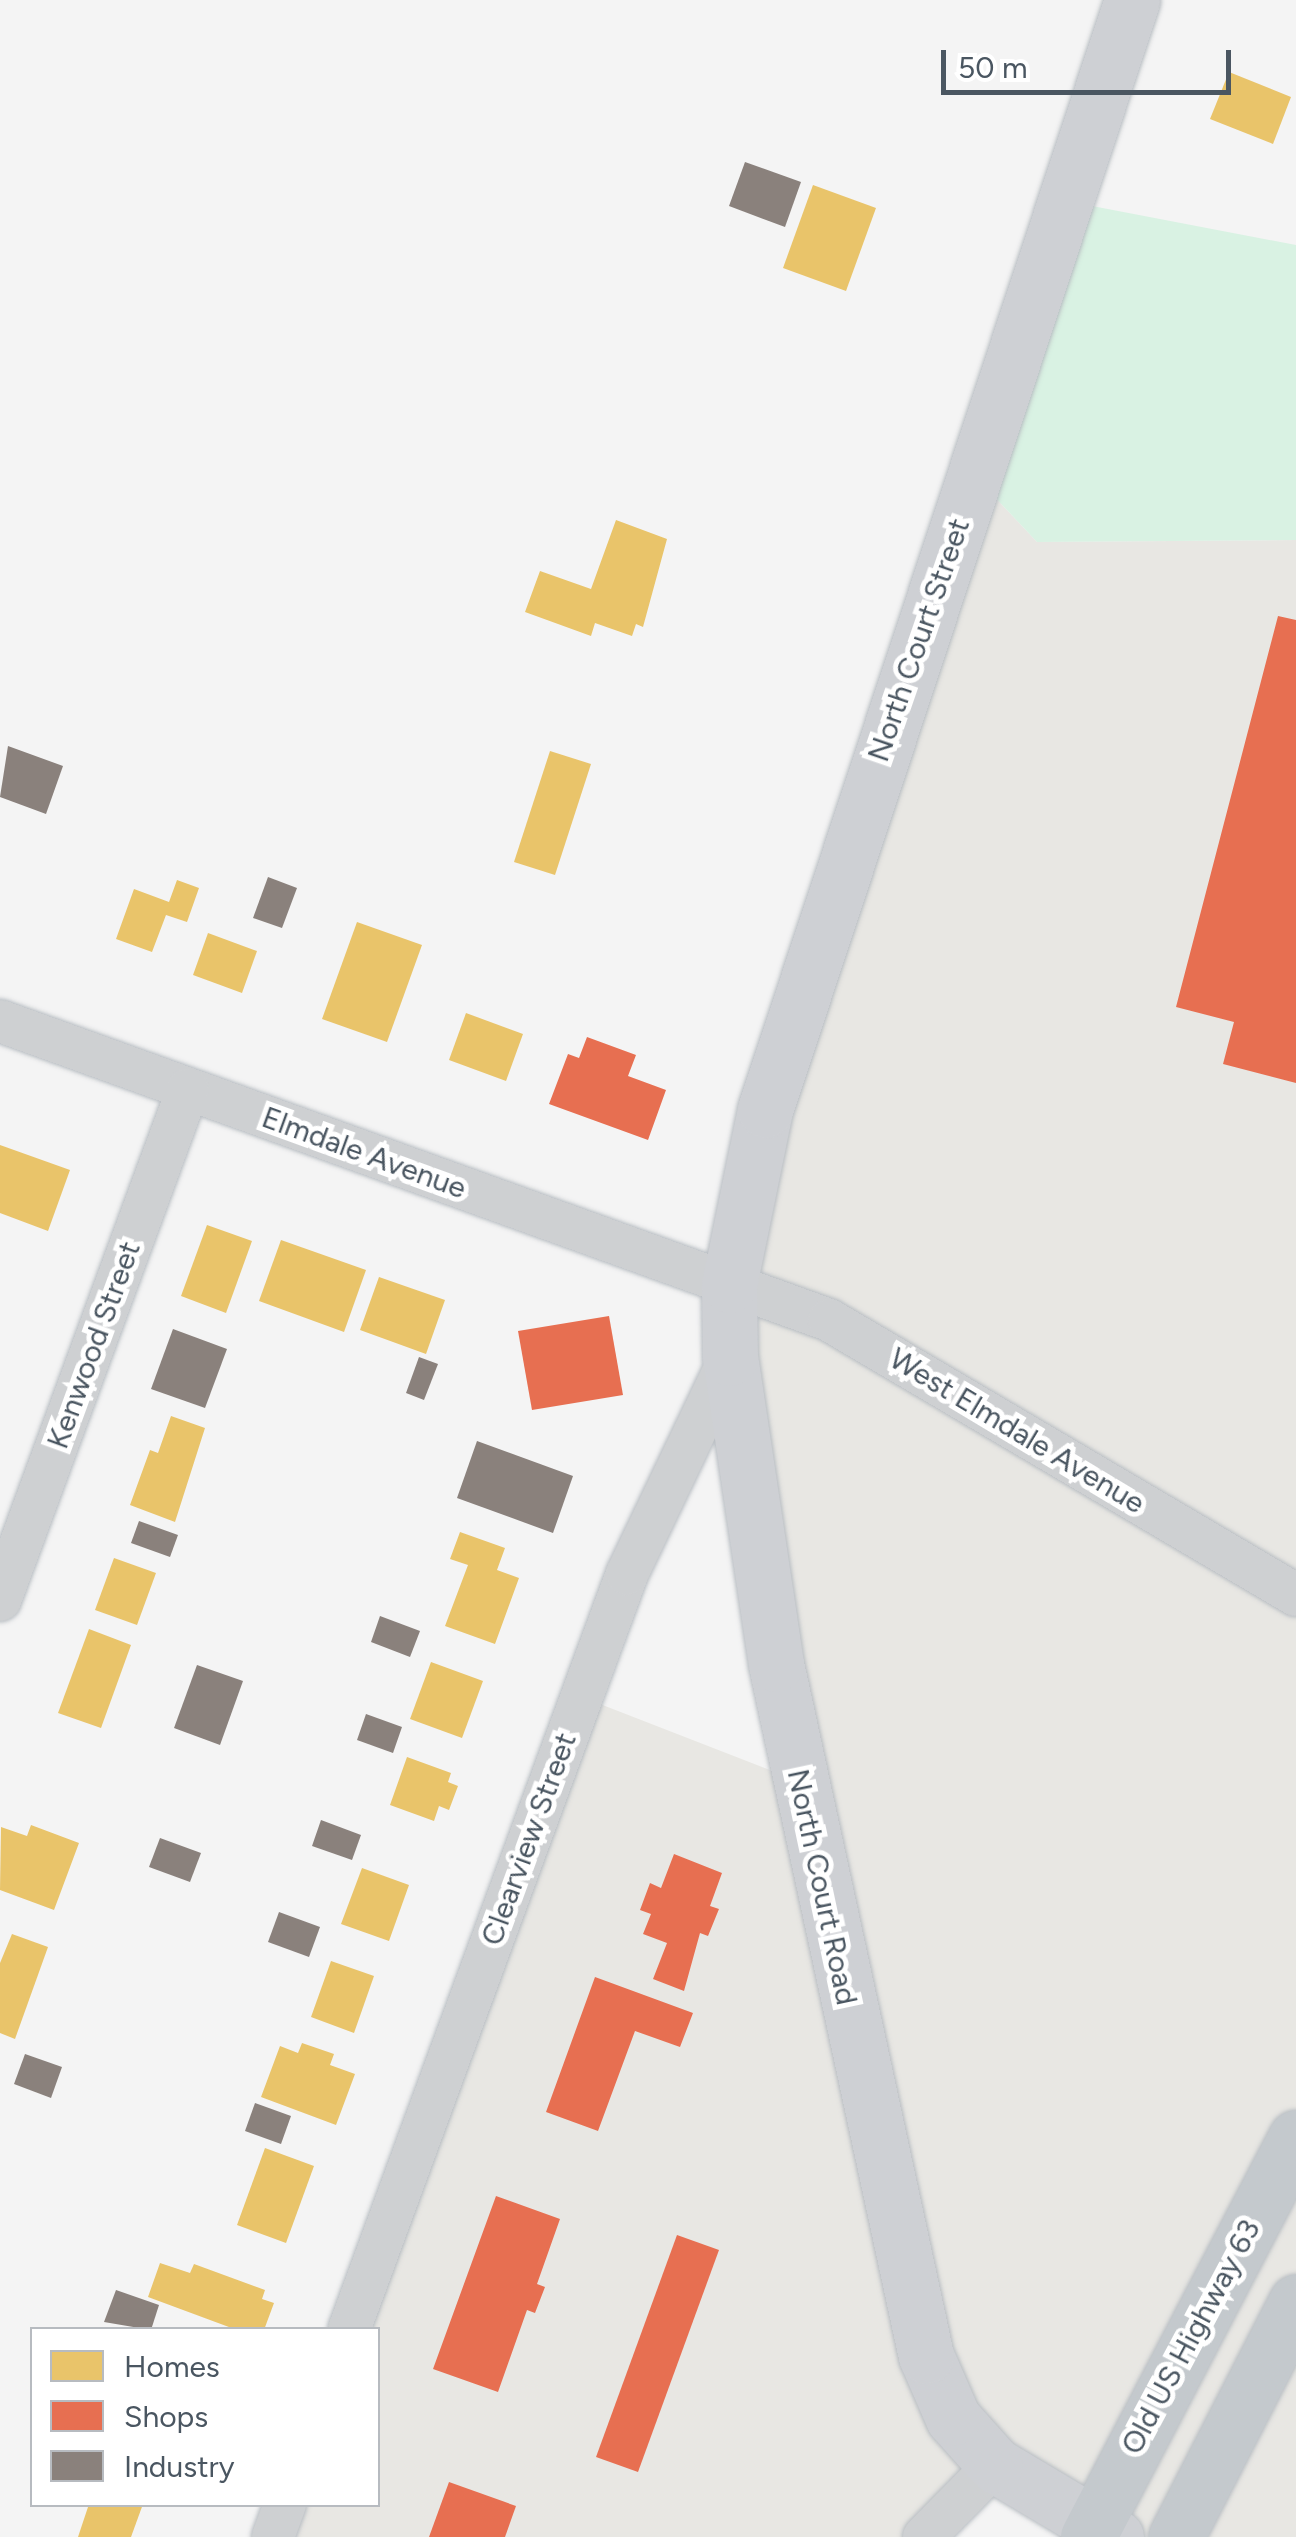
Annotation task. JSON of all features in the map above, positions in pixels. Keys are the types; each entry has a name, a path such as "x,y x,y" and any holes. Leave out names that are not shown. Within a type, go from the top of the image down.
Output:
{"highway":[{"name":"Old US Highway 63","path":"1099,2534 1296,2138"},
{"path":"1176,2537 1296,2302"}],"main road":[{"name":"North Court Street","path":"729,1285 765,1110 1132,0"},
{"name":"North Court Road","path":"729,1285 730,1358 754,1537 812,1848 926,2356 953,2418 995,2465 1099,2534"}],"street":[{"name":"Elmdale Avenue","path":"0,1021 729,1285"},
{"name":"Kenwood Street","path":"0,1600 188,1090"},
{"name":"West Elmdale Avenue","path":"729,1285 828,1320 1296,1595"},
{"name":"Clearview Street","path":"350,2327 627,1574 730,1358"},
{"path":"924,2537 995,2465"},
{"path":"273,2537 284,2507"}],"shaded area":[{"path":"976,477 1037,542 1296,540 1296,2537 1116,2537 995,2465 924,2537 273,2537 284,2507 380,2507 380,2327 350,2327 582,1697 798,1781 729,1285"}],"green space":[{"path":"1066,201 1296,245 1296,540 1037,542 976,477"}],"building: Homes":[{"path":"1229,72 1291,97 1273,144 1210,119"},
{"path":"813,185 876,208 846,291 783,268"},
{"path":"616,520 667,539 643,627 636,624 632,636 595,623 591,636 525,612 540,571 591,589"},
{"path":"550,751 591,764 555,875 514,862"},
{"path":"177,880 199,888 187,922 166,915 152,952 116,939 134,889 169,902"},
{"path":"357,922 422,945 387,1042 322,1019"},
{"path":"208,933 257,951 242,993 193,975"},
{"path":"466,1013 523,1034 506,1081 449,1060"},
{"path":"0,1145 70,1170 48,1231 0,1213"},
{"path":"207,1225 252,1241 226,1313 181,1296"},
{"path":"281,1240 366,1270 344,1332 259,1301"},
{"path":"379,1277 445,1300 426,1354 360,1330"},
{"path":"171,1416 205,1428 175,1522 130,1505 150,1450 158,1453"},
{"path":"460,1532 505,1548 497,1570 519,1578 495,1644 445,1626 468,1565 450,1559"},
{"path":"114,1558 156,1573 137,1625 95,1610"},
{"path":"89,1629 131,1645 101,1728 58,1713"},
{"path":"431,1662 483,1681 462,1738 410,1719"},
{"path":"407,1757 451,1773 448,1782 458,1786 449,1810 439,1806 434,1821 390,1805"},
{"path":"31,1825 79,1843 54,1910 0,1890 1,1827 27,1836"},
{"path":"362,1868 409,1885 389,1941 341,1924"},
{"path":"12,1934 48,1947 15,2039 0,2033 0,1963"},
{"path":"331,1961 374,1976 354,2033 311,2017"},
{"path":"302,2043 334,2054 330,2065 355,2074 336,2125 261,2097 280,2046 298,2053"},
{"path":"265,2148 314,2166 286,2243 237,2225"},
{"path":"160,2263 190,2273 194,2264 265,2290 262,2299 274,2303 265,2327 229,2327 148,2297"},
{"path":"88,2507 142,2507 131,2537 78,2537"}],"building: Shops":[{"path":"1278,616 1296,620 1296,1083 1223,1064 1234,1022 1176,1007"},
{"path":"587,1037 636,1055 628,1076 666,1090 648,1140 549,1104 568,1054 579,1058"},
{"path":"609,1316 623,1395 532,1410 518,1331"},
{"path":"674,1854 722,1873 710,1906 719,1909 708,1936 700,1933 684,1991 653,1979 667,1943 643,1934 651,1914 640,1910 650,1883 661,1888"},
{"path":"595,1977 693,2013 680,2047 635,2031 598,2131 546,2112"},
{"path":"496,2196 560,2219 537,2284 545,2287 535,2313 527,2310 498,2392 433,2369"},
{"path":"677,2235 719,2250 638,2472 596,2457"},
{"path":"449,2482 516,2506 505,2537 429,2537"}],"building: Industry":[{"path":"745,162 801,182 785,227 729,206"},
{"path":"8,746 63,766 46,814 0,797"},
{"path":"268,877 297,888 282,928 253,918"},
{"path":"173,1329 227,1349 205,1408 151,1389"},
{"path":"419,1357 438,1364 424,1400 406,1393"},
{"path":"477,1441 573,1476 553,1533 457,1498"},
{"path":"139,1521 178,1535 170,1557 131,1543"},
{"path":"380,1616 420,1631 410,1657 371,1642"},
{"path":"197,1665 243,1681 220,1745 174,1728"},
{"path":"366,1714 402,1727 393,1753 357,1740"},
{"path":"321,1820 361,1835 352,1860 312,1846"},
{"path":"160,1838 201,1853 190,1882 149,1867"},
{"path":"279,1912 320,1927 309,1957 268,1942"},
{"path":"25,2054 62,2067 51,2098 14,2084"},
{"path":"255,2103 291,2116 281,2144 245,2131"},
{"path":"116,2290 159,2305 152,2327 104,2322"}]}
